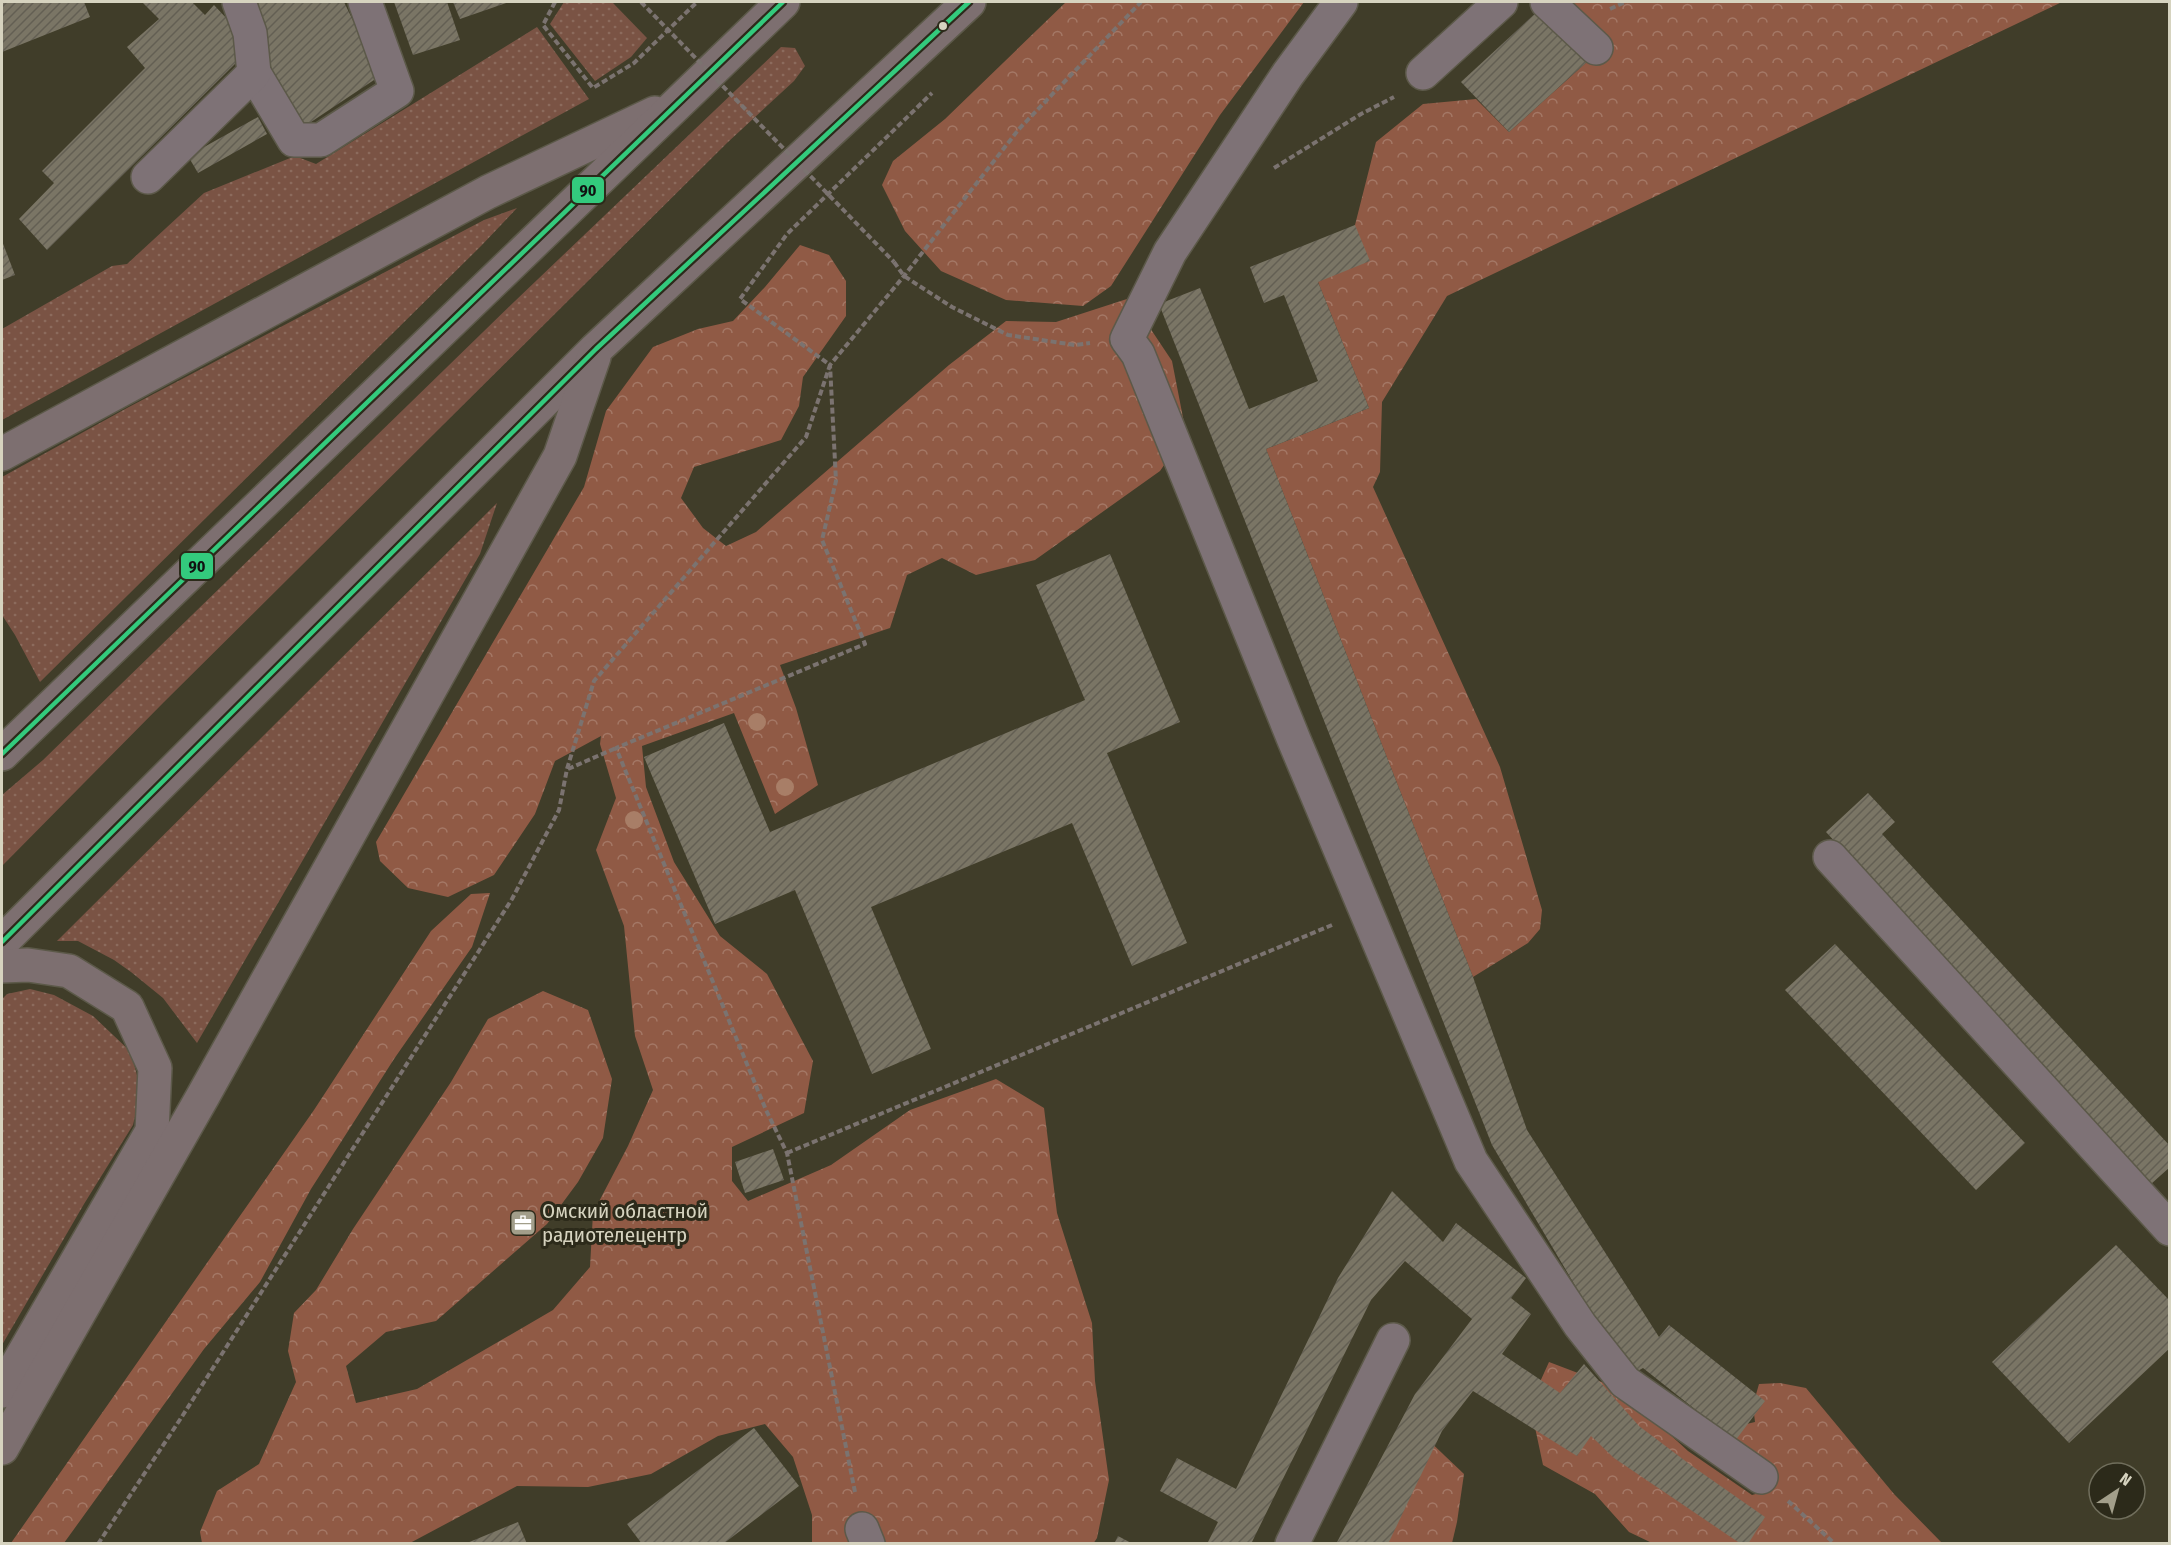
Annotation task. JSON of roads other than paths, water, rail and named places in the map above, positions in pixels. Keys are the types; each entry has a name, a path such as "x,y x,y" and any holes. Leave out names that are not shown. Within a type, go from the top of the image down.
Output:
{"main road":[{"path":"2,754 783,2"},
{"path":"2,942 596,349 969,2"},
{"path":"2,454 488,192 681,100"},
{"path":"2,1448 203,1096 560,456 596,349"},
{"path":"2,966 28,965 69,971 127,1007 155,1068 152,1131 2,1390"}],"lane":[{"path":"239,2 250,33 254,73 294,140 321,140 397,91 365,2"},
{"path":"1341,2 1288,74 1170,252 1126,339 1138,354 1289,729 1471,1161 1580,1326 1625,1382 1761,1477"},
{"path":"1547,2 1596,48"},
{"path":"1423,73 1490,5"},
{"path":"148,177 254,73"},
{"path":"1830,857 2169,1229"},
{"path":"1292,1544 1393,1340"}],"place":[{"name":"Омский областной радиотелецентр","path":"523,1223"}]}
